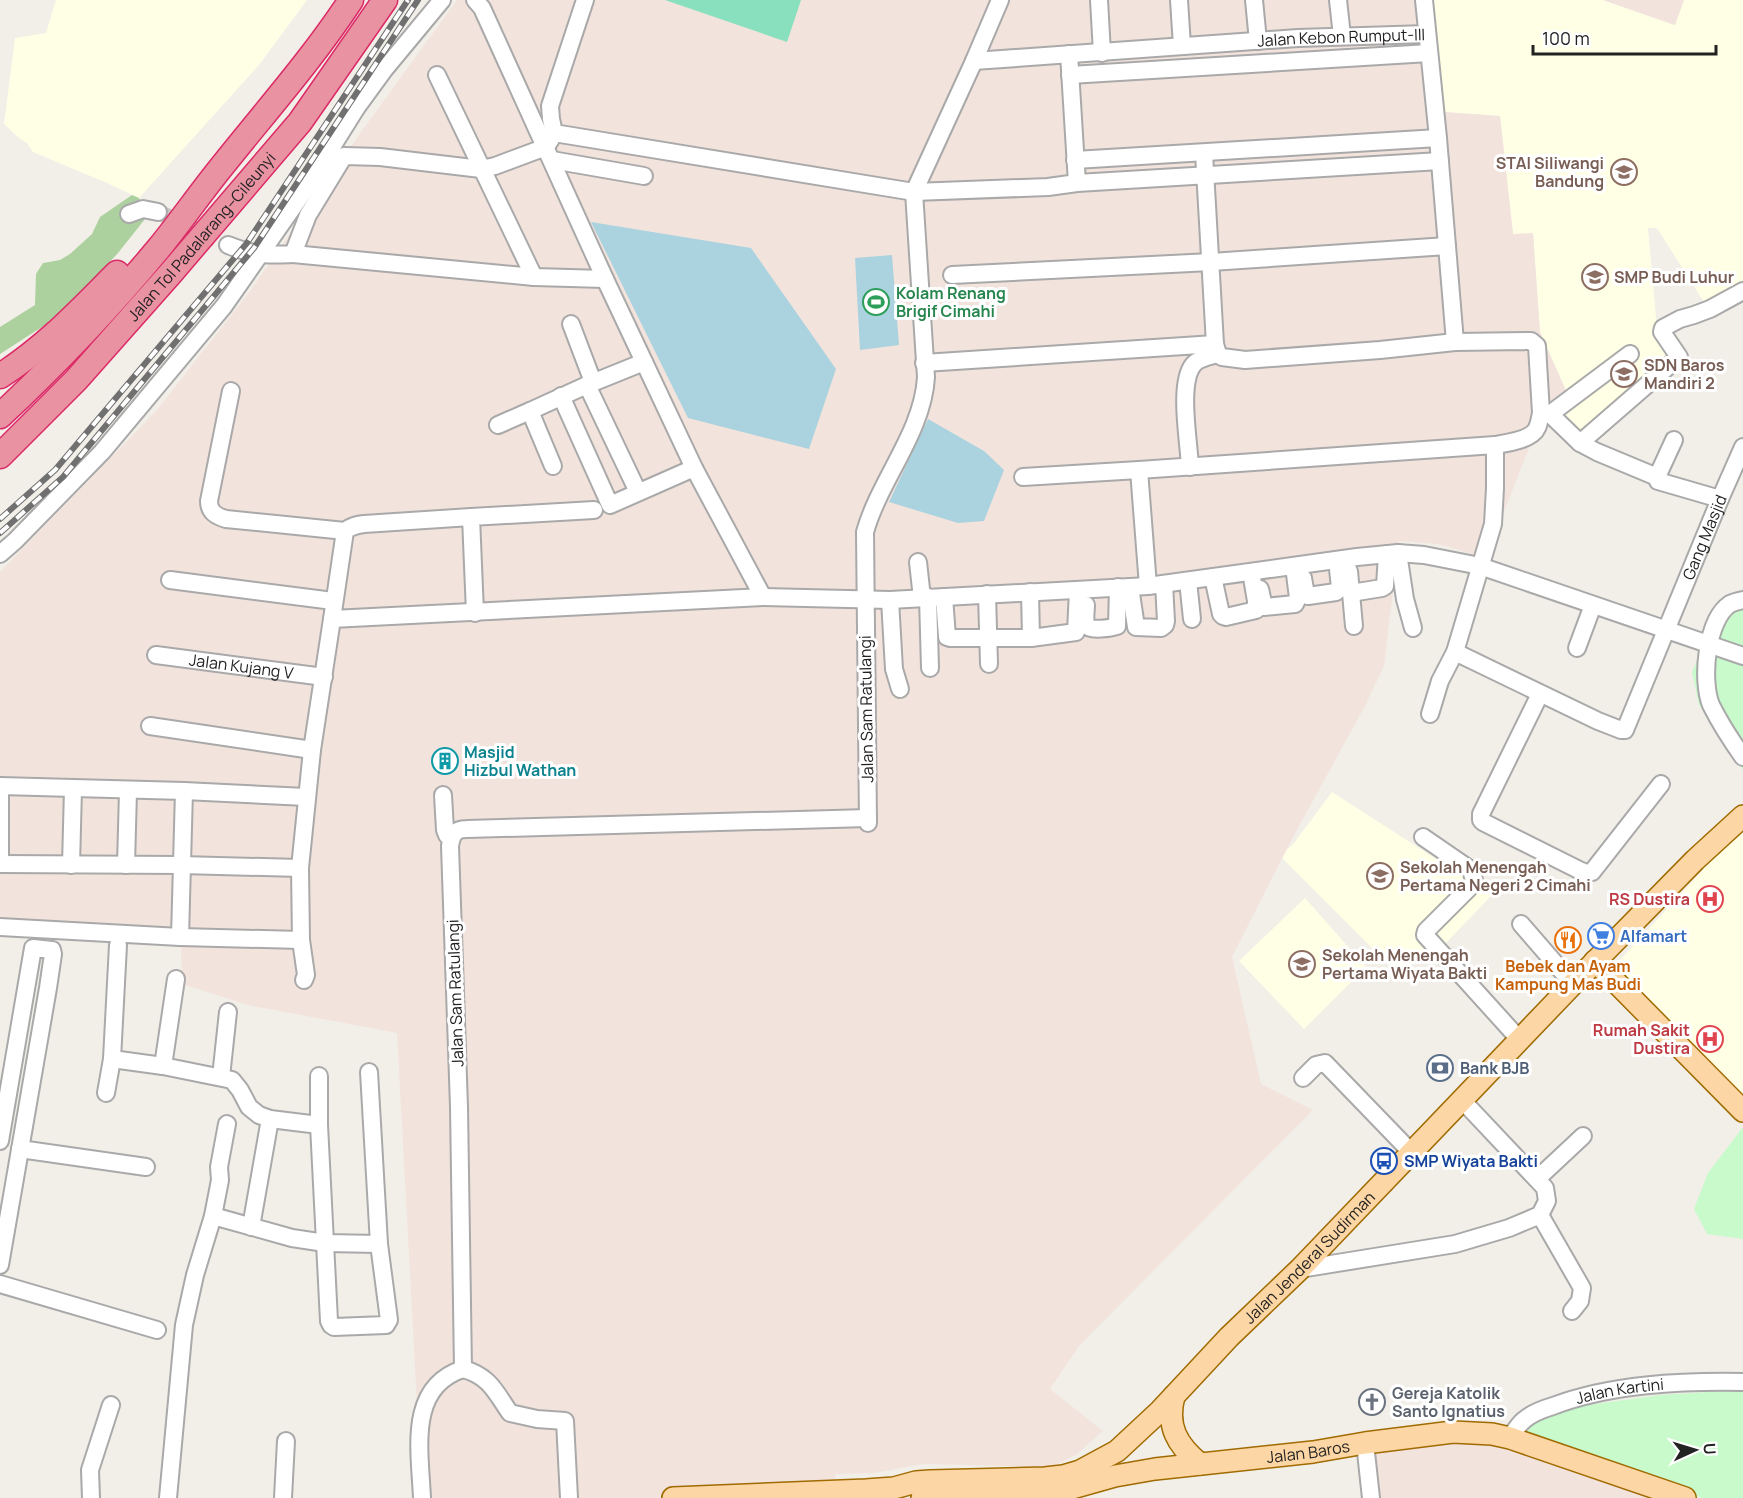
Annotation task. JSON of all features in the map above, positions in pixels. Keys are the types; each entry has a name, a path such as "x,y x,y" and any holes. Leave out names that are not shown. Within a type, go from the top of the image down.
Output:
{"highway":[{"name":"Jalan Tol Padalarang–Cileunyi","path":"0,416 89,326 159,248 279,96 351,0"},
{"name":"Jalan Tol Padalarang–Cileunyi","path":"0,456 76,380 300,122 386,0"},
{"path":"0,376 49,341 221,168"}],"main road":[{"name":"Jalan Jenderal Sudirman","path":"889,1495 916,1482 1064,1476 1080,1471 1117,1451 1174,1396 1229,1337 1300,1269 1595,961 1695,860 1743,816"},
{"path":"1595,961 1743,1111"},
{"path":"1174,1396 1170,1416 1174,1431 1186,1452 1200,1464"},
{"name":"Jalan Baros","path":"923,1498 997,1496 1065,1490 1132,1473 1313,1452 1453,1432 1492,1434 1510,1438 1685,1498"},
{"path":"1117,1451 1119,1466 1132,1473"},
{"path":"673,1498 889,1495"}],"street":[{"path":"0,554 102,452 224,306 305,190 357,107 384,70 442,0"},
{"path":"476,0 551,147 605,279 694,468 762,597"},
{"path":"551,147 550,106 585,0"},
{"path":"914,192 1000,0"},
{"path":"1099,0 1102,53"},
{"path":"1179,0 1182,46"},
{"path":"1254,0 1258,41"},
{"path":"1338,0 1342,36"},
{"path":"1424,0 1427,34"},
{"name":"Jalan Kebon Rumput-III","path":"974,61 1258,41 1427,34 1455,342"},
{"path":"1070,75 1429,53"},
{"path":"1069,54 1077,183"},
{"path":"437,75 534,277"},
{"path":"1075,160 1438,138"},
{"path":"293,254 308,215 344,156 380,157 481,169 551,147 914,192 1048,187 1077,183 1440,161"},
{"path":"551,147 644,176"},
{"path":"1204,153 1217,349 1227,359 1245,360 1455,342 1534,342 1537,349 1545,414 1580,443 1597,452 1657,477 1658,481 1720,500"},
{"name":"Jalan Sam Ratulangi","path":"464,1369 451,839 456,831 467,829 868,820 865,532 869,517 919,415 925,392 914,192"},
{"path":"129,214 143,209 158,212"},
{"path":"228,245 258,255 293,254 534,277 605,279"},
{"path":"952,275 1211,262 1447,246"},
{"path":"1580,443 1679,357 1662,332 1663,328 1680,319 1710,309 1743,291"},
{"path":"571,324 590,383 638,492"},
{"path":"924,363 1217,349"},
{"path":"1190,467 1185,394 1188,374 1196,362 1217,349"},
{"path":"1023,477 1190,467 1514,442 1531,435 1545,414 1630,354"},
{"path":"498,424 644,362"},
{"path":"231,391 209,501 211,511 226,519 345,531"},
{"path":"561,396 610,505 694,468"},
{"path":"530,411 553,466"},
{"path":"1657,477 1674,440"},
{"path":"1430,714 1440,681 1455,652 1493,524 1496,488 1495,445"},
{"name":"Gang Masjid","path":"1540,694 1598,721 1625,730 1743,447"},
{"path":"1124,587 1136,627 1161,628 1166,625 1156,585 1139,470"},
{"path":"304,980 306,975 301,940 300,868 306,797 345,531 352,525 594,510"},
{"path":"471,517 475,613"},
{"path":"1351,593 1385,586 1393,554"},
{"path":"1393,554 1413,628"},
{"path":"332,619 762,597 890,600 1124,587 1156,585 1393,554 1424,555 1480,566 1743,656"},
{"path":"1298,566 1306,595 1317,595 1339,590 1343,559"},
{"path":"1343,559 1351,593 1354,626"},
{"path":"918,562 947,636 953,639 1031,638 1076,632 1083,589"},
{"path":"1254,571 1264,607 1295,604 1298,598 1298,566"},
{"path":"1213,577 1221,614 1226,616 1256,610 1254,571"},
{"path":"170,580 333,601"},
{"path":"1188,580 1192,619"},
{"path":"1083,589 1087,627 1091,629 1114,628 1117,624 1124,587"},
{"path":"1030,592 1031,638"},
{"path":"987,594 989,664"},
{"path":"930,668 932,597"},
{"path":"890,600 894,669 900,689"},
{"path":"1743,600 1732,602 1719,616 1708,644 1706,687 1711,705 1743,757"},
{"path":"1577,648 1593,605"},
{"path":"1455,652 1540,694 1481,814 1481,820 1486,824 1579,870 1592,872 1660,784"},
{"name":"Jalan Kujang V","path":"156,655 324,677"},
{"path":"150,726 312,750"},
{"path":"300,868 0,864 0,786 306,797"},
{"path":"71,865 73,789"},
{"path":"126,865 128,791"},
{"path":"180,937 184,791"},
{"path":"443,795 445,830 451,839"},
{"path":"1424,837 1471,870 1474,876 1471,886 1426,931 1425,935 1519,1039"},
{"path":"1521,924 1573,984"},
{"path":"0,927 180,937 301,940"},
{"path":"106,1093 112,1059 118,945"},
{"path":"0,1140 33,948 52,950 54,954 20,1149 8,1172 0,1265"},
{"path":"163,1066 176,979"},
{"path":"221,1077 228,1012"},
{"path":"112,1059 163,1066 232,1080 249,1107 259,1115 270,1119 319,1125"},
{"path":"1303,1078 1316,1065 1325,1063 1411,1152"},
{"path":"319,1076 319,1125 329,1321 334,1327 386,1325 388,1323 379,1244 369,1072"},
{"path":"1300,1269 1455,1244 1509,1228 1540,1215 1547,1201 1545,1188 1461,1099"},
{"path":"251,1227 270,1119"},
{"path":"168,1498 184,1325 195,1275 213,1216 226,1125"},
{"path":"1537,1179 1583,1136"},
{"path":"20,1149 146,1167"},
{"path":"1540,1215 1582,1288 1580,1301 1572,1311"},
{"path":"213,1216 292,1238 325,1243 379,1244"},
{"path":"0,1284 157,1330"},
{"path":"422,1498 419,1428 422,1412 427,1398 438,1384 453,1372 464,1369 493,1387 510,1413 537,1419 565,1420 569,1498"},
{"name":"Jalan Kartini","path":"1510,1438 1525,1419 1541,1410 1569,1400 1614,1390 1695,1382 1743,1382"},
{"path":"91,1498 90,1470 111,1405"},
{"path":"283,1498 286,1441"},
{"path":"1365,1443 1371,1498"}],"shaded area":[{"path":"56,0 307,0 259,65 139,198 33,152 27,143 4,124 15,38 46,33"},
{"path":"457,0 1432,0 1444,112 1500,116 1513,234 1533,233 1540,332 1566,391 1531,443 1486,558 1438,544 1399,541 1384,666 1232,957 1261,1084 1313,1110 1079,1346 1050,1389 1103,1431 1076,1455 1051,1467 923,1464 874,1473 835,1474 836,1498 422,1498 397,1033 248,1005 182,984 181,945 0,927 0,572 157,410 250,291"},
{"name":"STAI Siliwangi Bandung","path":"1432,0 1603,0 1674,25 1684,0 1743,0 1743,286 1704,302 1657,228 1648,228 1657,329 1677,358 1581,440 1555,407 1566,390 1540,332 1533,234 1513,234 1500,116 1444,112"},
{"path":"1603,0 1684,0 1675,25"},
{"name":"Sekolah Menengah Pertama Negeri 2 Cimahi","path":"1332,792 1492,895 1444,945 1436,939 1399,975 1280,856 1294,843"},
{"name":"RS Dustira","path":"1743,826 1743,1107 1609,972"},
{"name":"Sekolah Menengah Pertama Wiyata Bakti","path":"1305,898 1366,967 1304,1029 1239,961"},
{"path":"1466,1438 1522,1448 1665,1498 1377,1498 1373,1450"}],"green space":[{"path":"665,0 801,0 787,42"},
{"path":"132,195 139,198 145,219 118,253 59,316 0,354 0,327 35,305 36,274 43,263 60,260 70,254 92,234 100,217"},
{"path":"1743,604 1743,770 1699,705 1692,672 1722,606"},
{"path":"1743,1127 1743,1239 1707,1234 1694,1209 1708,1173"},
{"path":"1743,1390 1743,1498 1702,1498 1519,1435 1541,1417 1574,1407 1660,1395"}],"water":[{"path":"591,222 751,248 836,369 809,449 688,418"},
{"name":"Kolam Renang Brigif Cimahi","path":"892,255 899,345 860,350 855,258"},
{"path":"928,419 984,451 1004,470 984,521 958,523 889,502"}],"tunnel":[{"path":"158,212 228,245"}],"railway":[{"path":"0,519 55,470 247,243 408,0"},
{"path":"0,533 63,477 254,248 418,0"}],"place":[{"name":"STAI Siliwangi Bandung","path":"1624,172"},
{"name":"SMP Budi Luhur","path":"1595,277"},
{"name":"Kolam Renang Brigif Cimahi","path":"876,302"},
{"name":"SDN Baros Mandiri 2","path":"1624,374"},
{"name":"Masjid Hizbul Wathan","path":"445,761"},
{"name":"Sekolah Menengah Pertama Negeri 2 Cimahi","path":"1380,876"},
{"name":"RS Dustira","path":"1710,899"},
{"name":"Alfamart","path":"1601,936"},
{"name":"Bebek dan Ayam Kampung Mas Budi","path":"1568,940"},
{"name":"Sekolah Menengah Pertama Wiyata Bakti","path":"1302,964"},
{"name":"Rumah Sakit Dustira","path":"1710,1039"},
{"name":"Bank BJB","path":"1440,1068"},
{"name":"SMP Wiyata Bakti","path":"1384,1161"},
{"name":"Gereja Katolik Santo Ignatius","path":"1372,1402"}]}
